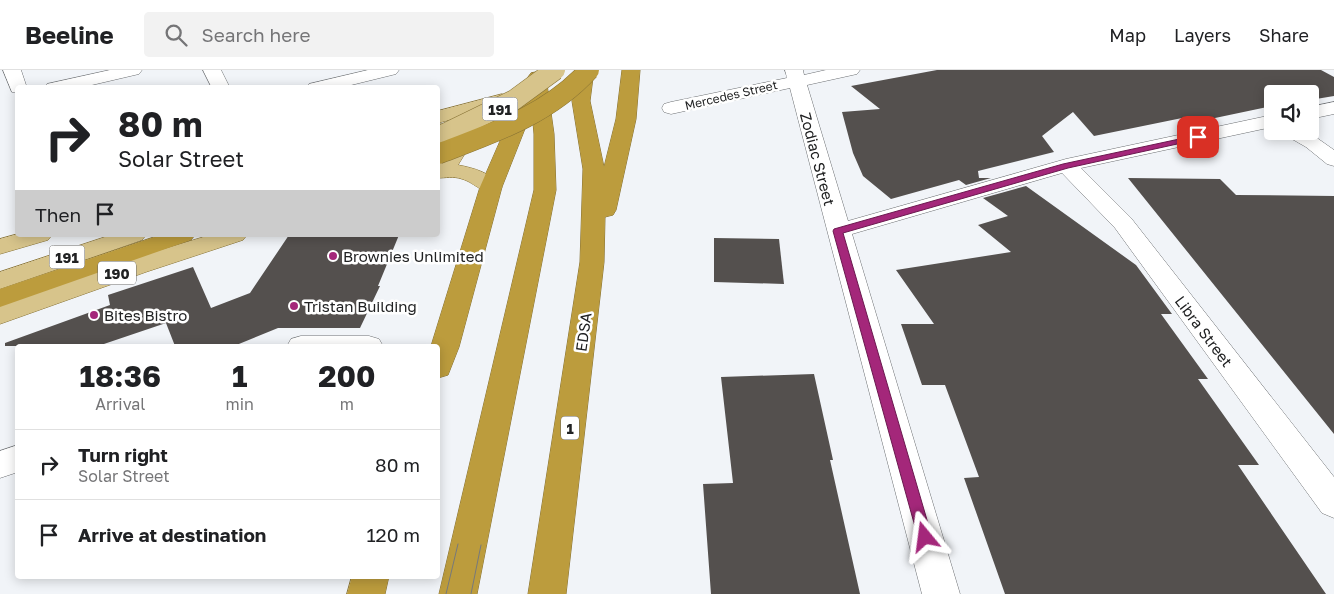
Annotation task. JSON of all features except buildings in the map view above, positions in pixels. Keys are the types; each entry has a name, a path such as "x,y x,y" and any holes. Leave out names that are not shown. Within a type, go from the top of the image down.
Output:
{"highway":[{"name":"EDSA","path":"547,594 592,262 594,169 581,101 585,70"},
{"path":"440,153 484,136 547,107 571,90 589,70"},
{"name":"1","path":"592,262 626,119 630,70"},
{"path":"440,354 491,187 540,72"},
{"path":"458,594 546,190 540,72"},
{"path":"0,298 177,237"},
{"path":"366,594 371,579"}],"main road":[{"path":"440,128 502,100 540,72"},
{"name":"191","path":"440,118 481,101 540,72"},
{"name":"191","path":"440,136 505,106 535,87 540,72"},
{"path":"440,118 502,100"},
{"path":"440,130 451,136 456,146 453,158 440,170"},
{"path":"440,172 461,171 475,175 491,187"},
{"path":"0,247 33,237"},
{"name":"191","path":"0,262 70,237"},
{"path":"0,262 84,237"},
{"name":"191","path":"0,281 128,237"},
{"name":"190","path":"0,315 137,266 229,237"}],"street":[{"path":"12,70 17,85"},
{"path":"66,85 133,70"},
{"path":"212,70 219,85"},
{"path":"328,85 390,70"},
{"name":"Mercedes Street","path":"671,108 795,75 851,70"},
{"name":"Zodiac Street","path":"795,75 941,594"},
{"path":"0,100 15,97"},
{"path":"1319,111 1334,108"},
{"path":"838,231 1066,165 1264,123"},
{"path":"1307,140 1334,160"},
{"name":"Libra Street","path":"1066,165 1123,223 1334,503"},
{"path":"0,465 15,459"}],"tram line":[{"path":"446,594 458,544"},
{"path":"471,594 481,545"}],"place":[{"name":"Brownies Unlimited","path":"333,256"},
{"name":"Tristan Building","path":"294,306"},
{"name":"Bites Bistro","path":"94,315"}],"route":[{"path":"925,537 838,231 1066,165 1198,137"}]}
